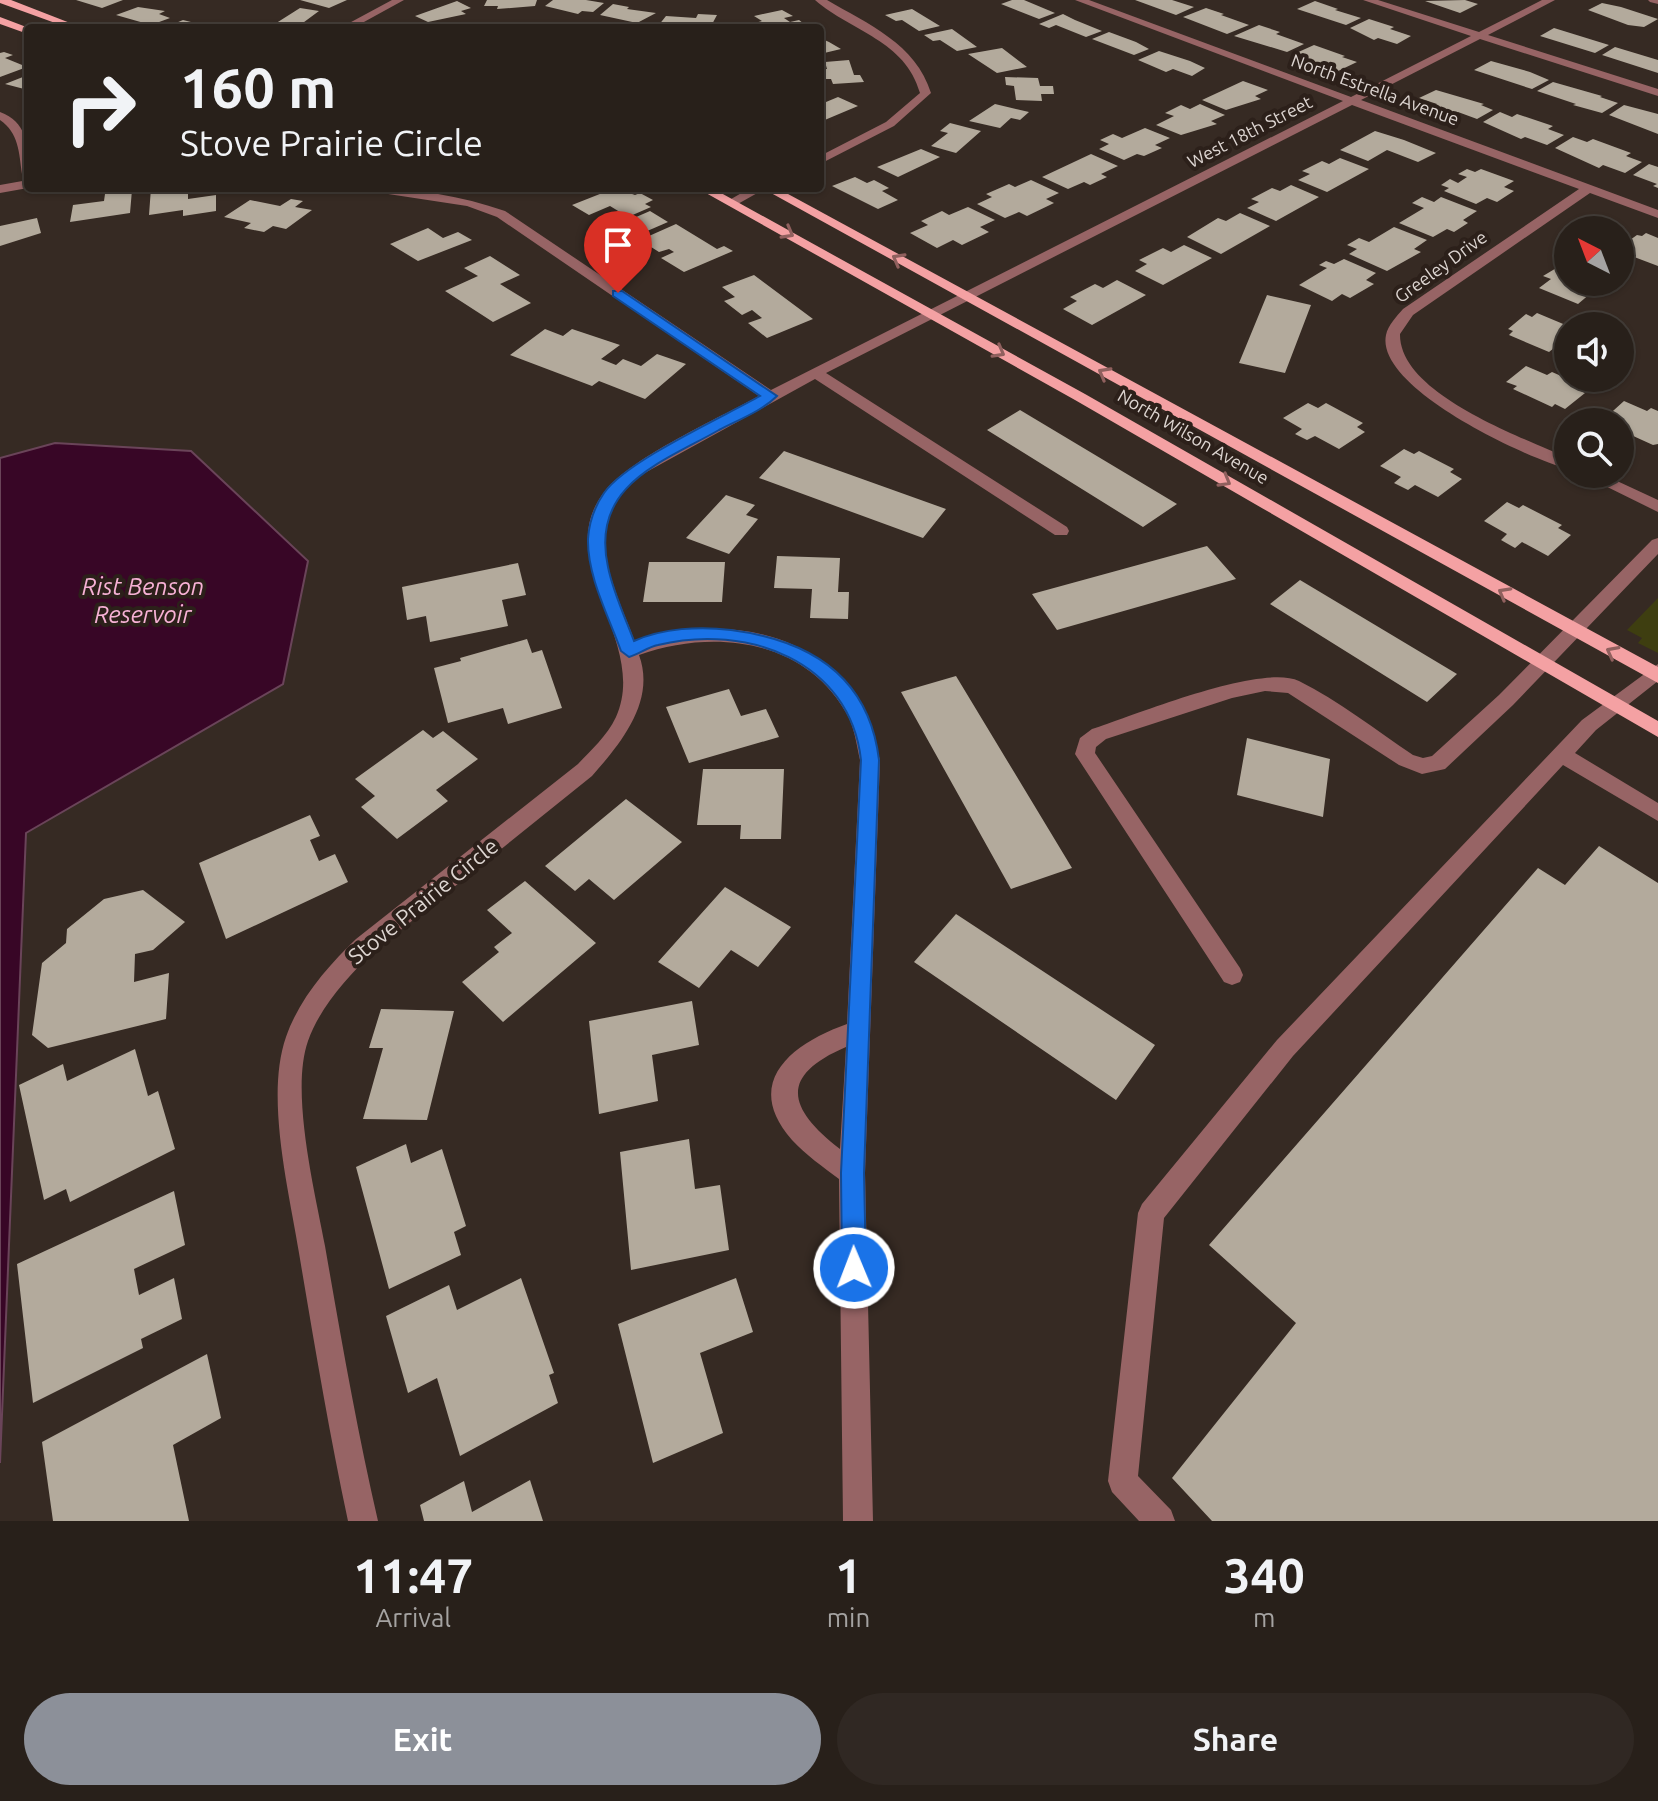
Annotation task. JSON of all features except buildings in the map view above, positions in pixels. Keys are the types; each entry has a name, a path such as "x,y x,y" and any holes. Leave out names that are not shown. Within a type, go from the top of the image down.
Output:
{"main road":[{"path":"2,0 67,24"},
{"path":"0,20 24,29"},
{"name":"North Wilson Avenue","path":"711,192 1080,397 1658,730"},
{"name":"North Wilson Avenue","path":"775,192 1656,674"}],"street":[{"path":"353,24 399,0"},
{"path":"820,0 902,54 921,75 926,93 911,110 888,125 824,158"},
{"name":"North Estrella Avenue","path":"1080,0 1658,214"},
{"path":"1368,0 1658,93"},
{"name":"West 18th Street","path":"931,315 1550,0"},
{"path":"0,115 10,120 23,137 24,144"},
{"path":"0,189 24,185"},
{"name":"Greeley Drive","path":"1554,457 1428,393 1403,371 1393,348 1392,336 1408,312 1589,188"},
{"path":"400,192 469,203 501,214 770,396 931,315"},
{"path":"732,202 752,192"},
{"path":"815,373 1061,531"},
{"name":"Stove Prairie Circle","path":"363,1521 343,1430 291,1126 292,1064 297,1038 334,975 364,946 600,756 626,716 634,667 600,569 596,540 599,517 611,494 635,471 770,396"},
{"path":"1618,488 1658,507"},
{"path":"1232,975 1085,754 1087,743 1099,734 1231,691 1265,684 1292,686 1406,760 1422,766 1438,763 1658,544"},
{"path":"629,651 654,639 709,633 768,641 818,664 848,695 867,733 870,760 852,1173 858,1521"},
{"path":"1160,1521 1123,1481 1151,1213 1285,1048 1589,725 1656,674"},
{"path":"1562,755 1658,813"},
{"path":"852,1173 796,1126 782,1102 784,1081 796,1065 821,1044 859,1031"}],"shaded area":[{"path":"1658,598 1658,653 1638,643 1642,638 1627,630"}],"water":[{"name":"Rist Benson Reservoir","path":"55,443 191,451 308,561 283,684 26,833 0,1463 0,458"}],"route":[{"path":"618,293 770,396 635,471 611,494 599,517 596,540 600,569 629,651 654,639 709,633 768,641 801,654 832,677 848,695 867,733 870,760 852,1173 854,1268"}]}
